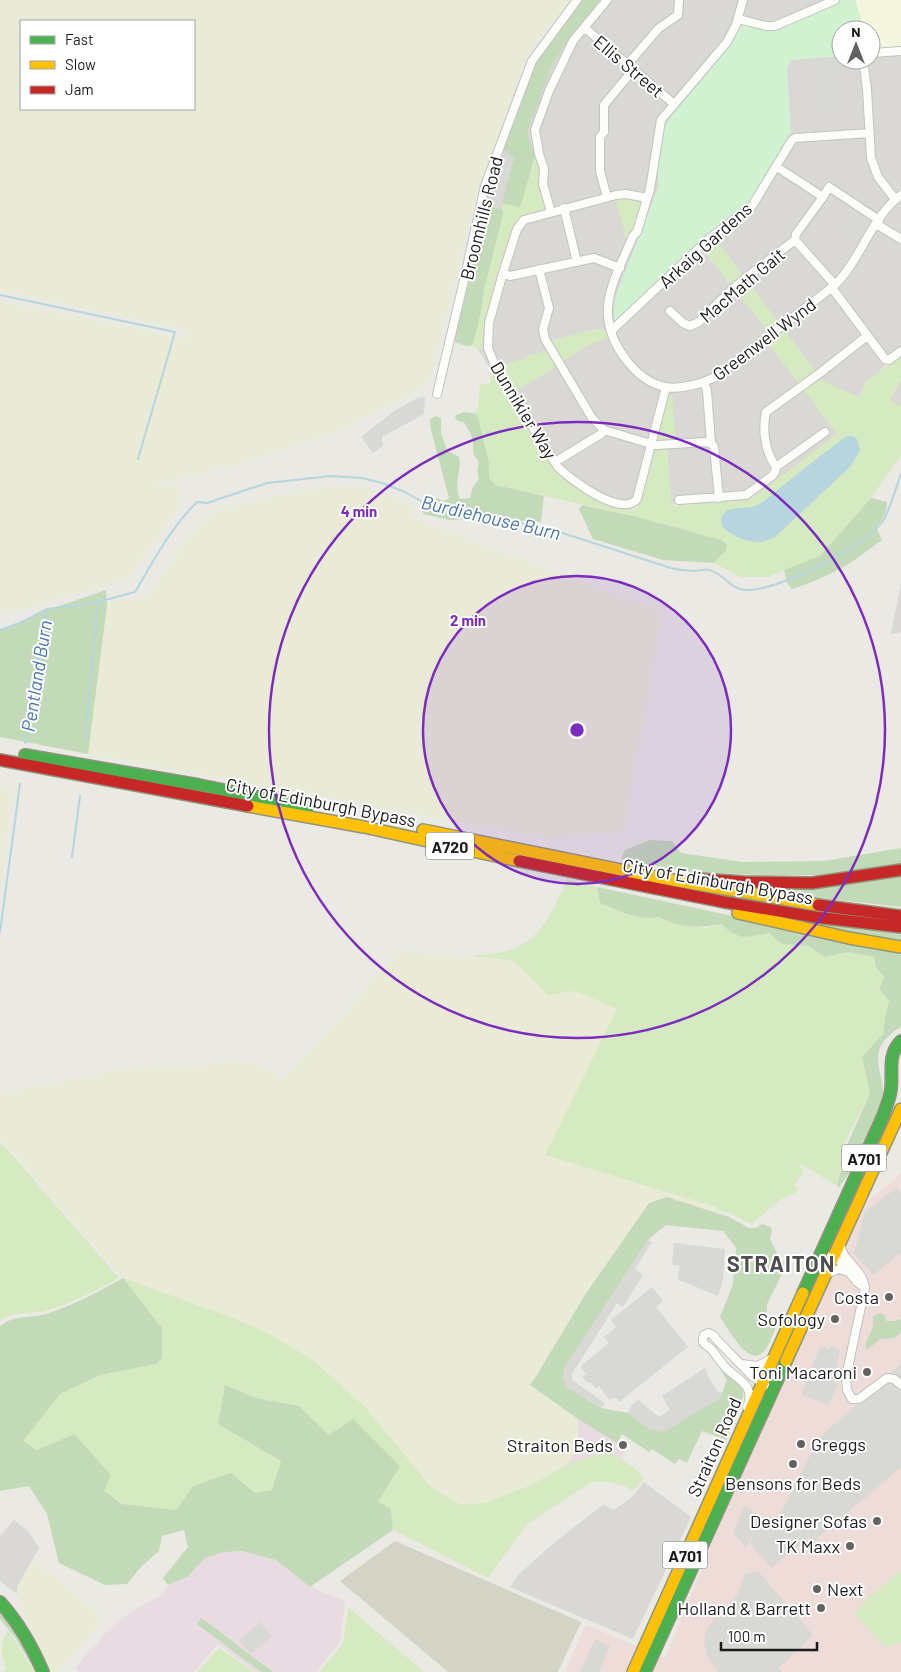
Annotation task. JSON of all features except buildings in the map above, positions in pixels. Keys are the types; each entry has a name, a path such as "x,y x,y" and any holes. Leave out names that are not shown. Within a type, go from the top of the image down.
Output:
{"main road":[{"name":"City of Edinburgh Bypass","path":"0,750 208,787 735,893 901,916"},
{"name":"City of Edinburgh Bypass","path":"0,760 364,827 518,861 724,902 815,917 901,927"},
{"path":"556,857 687,877 744,882 812,883 901,870"},
{"path":"518,861 780,923 901,947"},
{"name":"Straiton Road","path":"645,1672 826,1274 887,1105 891,1090 890,1058 895,1046 901,1041"},
{"path":"891,1070 894,1076 901,1082"},
{"name":"Straiton Road","path":"633,1672 789,1325 841,1240 901,1109"},
{"path":"0,1602 14,1615 27,1636 43,1672"}],"street":[{"name":"Broomhills Road","path":"437,394 466,276 485,186 532,61 577,0"},
{"path":"551,212 543,184 544,169 535,130 549,91 573,41 607,0"},
{"path":"607,197 600,170 600,137 604,132 604,105 659,28 678,15 679,0"},
{"path":"651,444 666,387 652,381 632,367 614,340 608,316 611,292 633,236 637,232 647,198 661,120 721,50 733,33 743,0"},
{"path":"738,19 766,26 776,26 835,0"},
{"name":"Ellis Street","path":"584,28 674,104"},
{"path":"881,52 901,51"},
{"path":"864,70 874,167 883,185 898,197"},
{"name":"Arkaig Gardens","path":"611,331 710,238 752,206 792,140 795,138 870,133"},
{"path":"777,167 823,197 829,187 901,239"},
{"name":"Dunnikier Way","path":"647,198 626,194 607,197 531,217 520,224 503,273 489,323 488,348 498,373 555,462 564,473 601,497 626,505 633,504 637,499 651,444"},
{"name":"MacMath Gait","path":"670,311 683,324 690,326 698,322 727,294 795,240 796,234 823,197"},
{"name":"Greenwell Wynd","path":"666,387 704,382 717,376 833,286 848,271 877,222 898,197"},
{"path":"564,208 577,262"},
{"path":"795,240 833,286 885,359 888,360 901,351"},
{"path":"503,273 510,276 594,258 620,268"},
{"path":"539,269 549,308 543,329 545,339 592,418 604,430 651,444 711,443"},
{"path":"679,500 746,496 772,476 776,472 776,467 767,451 766,412 867,336"},
{"path":"704,382 707,391 711,443 714,447 719,498"},
{"path":"555,462 601,434 604,430"},
{"path":"776,467 825,432"},
{"path":"833,1253 857,1282 865,1288"},
{"path":"833,1253 864,1278 865,1288 846,1377 847,1390 852,1399 860,1399 887,1378 894,1379 901,1386"},
{"path":"826,1274 839,1270 849,1272"},
{"path":"740,1378 754,1382 773,1379 790,1343 801,1330"},
{"path":"738,1438 740,1423 748,1403 747,1387 702,1342 707,1333 712,1333 752,1376 762,1382 767,1389 769,1399"},
{"path":"708,1346 714,1344 716,1339"},
{"path":"741,1364 758,1366 775,1356"}],"shaded area":[{"path":"0,0 570,0 528,53 477,194 429,383 338,432 241,463 146,487 180,484 179,504 128,579 0,615 0,302 186,339 190,331 0,290"},
{"path":"579,0 599,0 573,33 552,65 527,133 535,156 520,207 502,203 514,158 502,149 534,63"},
{"path":"590,0 901,0 901,355 885,365 861,395 843,437 745,502 627,506 573,501 474,343 486,201 500,155 545,62"},
{"path":"855,0 901,0 901,47 881,49 881,20 861,20"},
{"path":"717,16 729,16 730,26 723,26 723,38 721,40 712,39 712,21 717,21"},
{"path":"831,63 835,106 819,107 816,64"},
{"path":"488,205 502,210 503,214 484,289 473,344 467,346 456,343 454,340 466,282 474,260 484,206"},
{"path":"856,217 866,223 857,237 847,231"},
{"path":"901,380 901,406 889,401"},
{"path":"425,397 424,414 382,437 383,446 373,453 361,437 394,411 417,398"},
{"path":"464,412 474,413 478,417 489,463 489,478 496,485 544,496 541,522 527,520 496,525 475,519 449,520 423,514 424,507 434,498 445,501 449,498 431,430 430,420 435,416 441,418 441,433 447,450 459,457 457,489 460,499 470,498 473,487 479,479 477,470 479,462 474,454 472,437 464,422 458,421 455,418 456,415"},
{"path":"354,486 372,489 406,502 415,508 413,517 440,529 662,611 650,689 623,831 556,839 88,754 107,605 116,600 146,600 191,534 221,509 305,490"},
{"path":"871,498 887,502 884,516 876,527 882,540 841,568 817,580 792,589 787,583 784,570 820,556"},
{"path":"582,505 633,516 722,540 727,545 726,550 714,563 663,560 593,539 579,509"},
{"path":"901,583 901,632 891,634"},
{"path":"106,590 107,605 88,754 0,737 0,630 50,609"},
{"path":"0,789 12,791 0,886"},
{"path":"650,840 672,841 681,853 743,862 824,861 901,848 901,864 822,875 760,875 689,872 621,859 625,850"},
{"path":"901,874 901,907 786,894 789,886"},
{"path":"597,887 896,951 901,955 901,1027 888,1037 881,1046 878,1055 883,1094 882,1106 852,1169 839,1187 837,1186 848,1143 870,1093 862,1057 883,1034 889,1001 879,989 884,977 875,966 875,957 849,952 825,957 808,946 782,944 769,933 744,937 733,934 722,924 690,926 666,921 659,917 643,918 600,903"},
{"path":"822,923 901,933 901,943 821,928"},
{"path":"400,951 504,959 515,962 524,969 548,995 571,991 617,1009 547,1155 716,1207 714,1212 667,1197 530,1385 578,1419 578,1444 567,1465 529,1486 484,1503 461,1505 432,1488 365,1407 313,1360 268,1333 225,1315 123,1278 30,1171 0,1141 0,1094 142,1066 194,1067 233,1060 262,1067 284,1079"},
{"path":"901,1174 901,1672 565,1672 586,1625 665,1658 741,1472 831,1272 868,1201"},
{"path":"896,1188 899,1192 901,1191 901,1253 873,1275 854,1253 865,1212"},
{"path":"667,1197 729,1217 749,1228 756,1228 762,1224 770,1227 772,1230 770,1239 777,1253 777,1258 787,1264 767,1304 767,1315 776,1327 766,1349 760,1355 753,1355 740,1346 720,1317 733,1284 736,1248 723,1231 666,1225 648,1240 565,1367 563,1377 566,1386 601,1408 628,1413 651,1430 720,1398 727,1380 720,1369 722,1367 740,1382 743,1396 726,1440 702,1431 687,1463 679,1459 675,1464 652,1449 649,1452 622,1434 617,1443 578,1419 530,1385 585,1295 649,1203"},
{"path":"648,1240 652,1242 635,1269 643,1275 623,1307 617,1303 572,1374 572,1380 605,1403 601,1408 566,1386 563,1377 565,1367"},
{"path":"674,1243 725,1249 723,1280 718,1296 677,1279 680,1266 672,1265"},
{"path":"123,1278 162,1328 162,1358 156,1364 100,1375 60,1394 23,1441 37,1450 74,1434 111,1475 104,1491 122,1504 176,1510 193,1486 231,1473 255,1493 272,1490 281,1461 218,1424 225,1385 256,1398 299,1406 329,1435 353,1419 400,1466 378,1502 391,1509 393,1530 310,1587 276,1560 242,1551 224,1552 205,1558 187,1577 168,1585 163,1578 188,1547 184,1530 162,1536 159,1551 141,1567 127,1584 105,1585 59,1563 47,1514 29,1486 0,1491 0,1326 18,1318 43,1315 59,1309"},
{"path":"652,1287 663,1301 656,1307 688,1347 619,1402 615,1397 609,1400 599,1386 596,1389 582,1377 586,1374 581,1367 609,1343 604,1337 616,1327 611,1320"},
{"path":"879,1313 884,1314 886,1321 901,1319 901,1332 894,1338 880,1339 867,1350 865,1345 873,1326 873,1317"},
{"path":"820,1346 829,1350 831,1346 840,1350 833,1382 837,1385 829,1405 801,1395"},
{"path":"901,1364 901,1467 813,1542 809,1537 771,1568 750,1544 757,1526 746,1548 733,1533 745,1505 761,1517 759,1521 778,1516 819,1438"},
{"path":"705,1368 717,1391 722,1393 720,1398 664,1432 651,1430 628,1413 632,1405 638,1400 659,1417 670,1410 662,1396"},
{"path":"578,1419 617,1443 615,1447 625,1452 621,1458 614,1454 596,1455 567,1465 578,1444"},
{"path":"644,1482 691,1517 633,1639 510,1587 517,1576 555,1542 603,1505 614,1510 633,1496"},
{"path":"14,1520 29,1532 39,1548 17,1587 17,1594 0,1581 0,1536"},
{"path":"395,1541 581,1622 558,1672 448,1672 340,1581"},
{"path":"242,1551 276,1560 310,1587 345,1601 340,1642 316,1672 256,1672 218,1644 194,1672 78,1672 75,1669 89,1651 98,1644 102,1636 129,1613 163,1594 168,1585 187,1577 204,1558 224,1552"},
{"path":"33,1560 94,1609 99,1618 98,1625 60,1672 48,1671 17,1594 17,1587"},
{"path":"758,1571 813,1635 779,1668 782,1672 718,1672 708,1658 704,1642 706,1631 739,1592 744,1575"},
{"path":"0,1609 20,1635 32,1663 30,1663 16,1639 0,1619"},
{"path":"201,1618 274,1672 261,1672 197,1624"},
{"path":"260,1622 272,1636 251,1654 239,1640"},
{"path":"595,1639 610,1646 599,1672 580,1672"}],"green space":[{"path":"843,0 855,0 861,20 831,20 831,57 791,60 787,68 791,135 749,205 707,237 615,322 615,298 658,188 658,167 664,129 668,120 724,53 741,24 774,29"},
{"path":"535,156 539,168 539,182 546,207 544,211 524,216 514,224 485,322 483,333 484,349 467,346 473,343 481,311 484,289 503,214 502,203 520,207"},
{"path":"631,196 644,202 635,231 629,241 626,240 615,198"},
{"path":"716,240 824,382 859,397 866,381 901,355 901,380 889,401 901,406 901,455 871,498 820,556 768,577 741,577 714,563 726,550 727,545 722,540 633,516 484,482 474,413 478,407 480,385 490,383 492,370 559,473 597,499 635,510 638,507 654,447 667,447 672,506 751,499 837,434 770,346 768,331 703,250"},
{"path":"608,329 611,337 593,343 562,361 550,341 590,330"},
{"path":"549,350 558,366 516,391 499,366"},
{"path":"667,395 672,395 676,441 655,442"},
{"path":"567,879 597,887 600,903 643,918 659,917 667,922 705,928 722,924 748,937 769,933 782,944 808,946 825,957 849,952 876,957 875,966 884,977 879,990 889,1001 883,1034 862,1057 870,1093 845,1142 837,1186 801,1164 799,1166 803,1169 803,1174 794,1185 800,1190 780,1200 753,1223 748,1223 732,1214 716,1209 716,1207 545,1155 617,1009 571,991 548,995 515,962 471,956 510,950 531,938 546,921"},
{"path":"0,1144 7,1149 119,1278 57,1307 12,1315 0,1321"},
{"path":"123,1278 225,1315 268,1333 313,1360 365,1407 432,1488 461,1505 484,1503 529,1486 567,1465 596,1455 614,1454 642,1474 640,1477 644,1479 633,1491 625,1486 608,1482 592,1482 526,1525 488,1578 393,1530 391,1509 378,1503 329,1435 299,1406 256,1398 225,1385 218,1424 281,1461 272,1490 255,1493 193,1486 176,1510 122,1504 104,1491 111,1475 37,1450 22,1441 60,1394 100,1375 156,1364 162,1328"},
{"path":"901,1570 901,1641 898,1644 885,1647 854,1614 869,1597"},
{"path":"348,1607 424,1672 319,1672 343,1644"},
{"path":"8,1630 29,1664 33,1664 37,1672 3,1672 7,1669 3,1658 2,1645"},
{"path":"219,1648 254,1672 197,1672"}],"water":[{"path":"848,436 853,436 857,439 860,450 851,466 775,537 762,542 755,542 742,539 725,529 721,519 723,514 731,509 758,505"}],"waterway":[{"path":"0,295 175,332 138,459"},
{"name":"Burdiehouse Burn","path":"0,630 22,622 47,609 98,602 135,592 179,522 197,502 207,503 267,483 331,476 362,478 405,492 426,504 492,518 509,519 537,528 553,530 674,569 691,571 709,570 718,574 735,587 745,590 759,589 798,576 839,555 873,532 886,516 901,474"},
{"path":"85,738 98,602"},
{"name":"Pentland Burn","path":"25,743 47,609"},
{"name":"Pentland Burn","path":"0,932 20,784"},
{"path":"72,857 80,796"}],"traffic: fast":[{"path":"25,755 199,785 307,807"},
{"path":"803,1293 883,1116 889,1100 892,1058 901,1041"},
{"path":"645,1672 786,1361"},
{"path":"0,1602 24,1635 43,1672"}],"traffic: slow":[{"path":"248,806 364,827 519,861"},
{"path":"423,830 661,878 818,905"},
{"path":"738,913 849,938 901,947"},
{"path":"786,1361 901,1109"},
{"path":"633,1672 803,1293"}],"traffic: jam":[{"path":"0,760 248,806"},
{"path":"519,861 724,902 815,917 901,927"},
{"path":"700,879 812,883 901,870"},
{"path":"818,905 901,916"}],"place":[{"name":"Costa","path":"889,1297"},
{"name":"Sofology","path":"835,1319"},
{"name":"Toni Macaroni","path":"867,1372"},
{"name":"Greggs","path":"801,1444"},
{"name":"Straiton Beds","path":"623,1445"},
{"name":"Bensons for Beds","path":"793,1464"},
{"name":"Designer Sofas","path":"877,1521"},
{"name":"TK Maxx","path":"850,1546"},
{"name":"Next","path":"817,1589"},
{"name":"Holland & Barrett","path":"821,1608"}],"district":[{"name":"STRAITON","path":"781,1263"}]}
